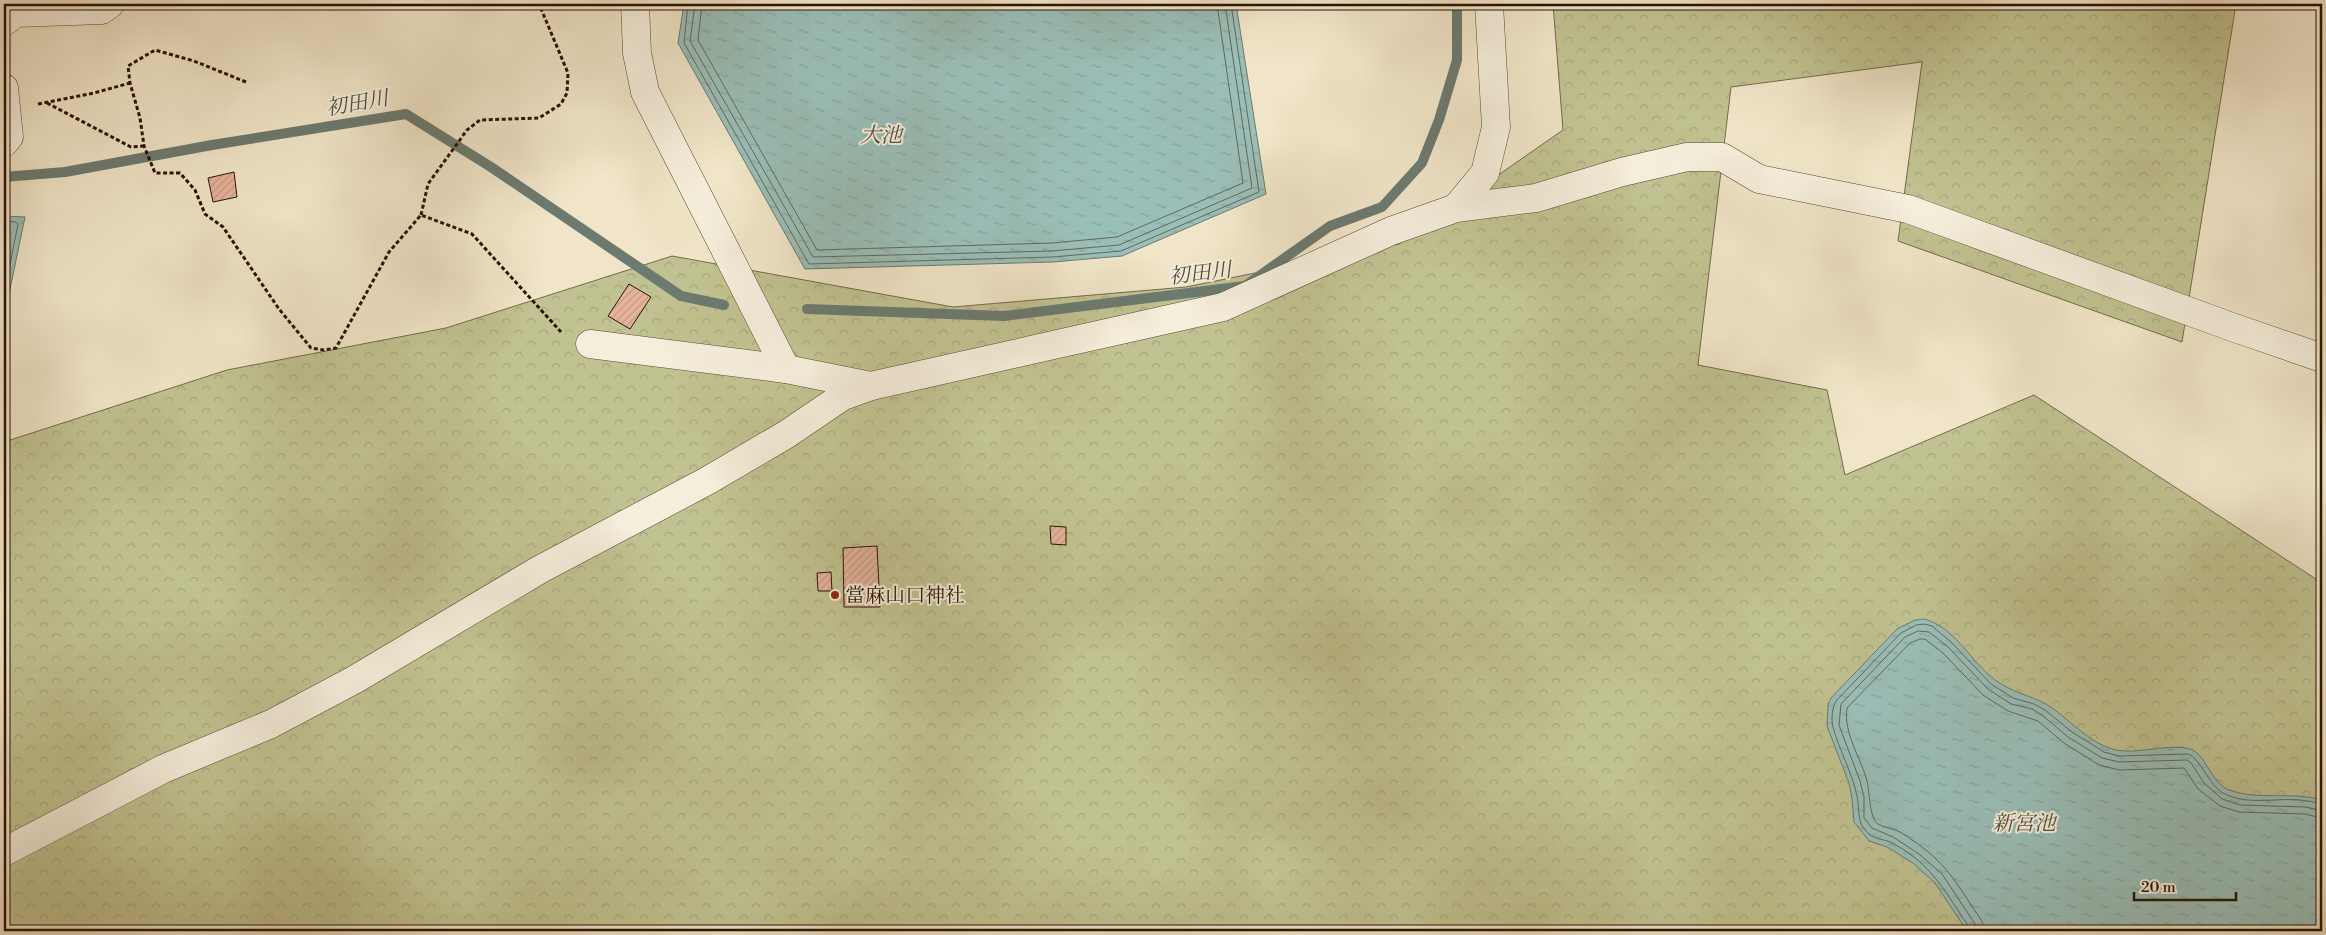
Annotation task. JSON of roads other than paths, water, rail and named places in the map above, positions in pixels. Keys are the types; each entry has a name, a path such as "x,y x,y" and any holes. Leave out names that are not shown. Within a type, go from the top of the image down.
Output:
{"street":[{"path":"4,22 16,13 102,10 110,4"},
{"path":"635,4 637,53 645,92 786,369"},
{"path":"1456,208 1485,172 1496,128 1489,4"},
{"path":"4,143 9,137 5,98"},
{"path":"4,852 163,769 271,724 321,697 539,570 707,481 787,434 843,396 871,386 1223,307 1391,231 1456,208 1536,198 1622,172 1687,157 1722,157 1758,179 1908,209 2322,358"},
{"path":"590,344 786,369 871,386"}],"water":[{"name":"大池","path":"684,4 1236,4 1266,194 1122,256 1053,262 805,269 678,43"},
{"path":"4,216 25,217 4,318"},
{"name":"新宮池","path":"1924,619 1945,629 1986,673 1995,680 2007,688 2046,704 2088,737 2104,746 2114,750 2125,751 2169,747 2190,749 2196,752 2218,781 2229,790 2252,795 2299,796 2322,800 2322,931 1967,931 1935,883 1913,863 1887,847 1869,841 1854,822 1849,783 1827,726 1828,705 1831,698 1897,629 1915,620"}],"waterway":[{"name":"初田川","path":"807,309 1004,316 1245,286 1330,226 1382,207 1422,163 1439,120 1457,60 1457,4"},
{"name":"初田川","path":"4,177 65,172 212,145 406,114 491,167 681,296 724,305"}],"place":[{"name":"當麻山口神社","path":"835,595"}]}
